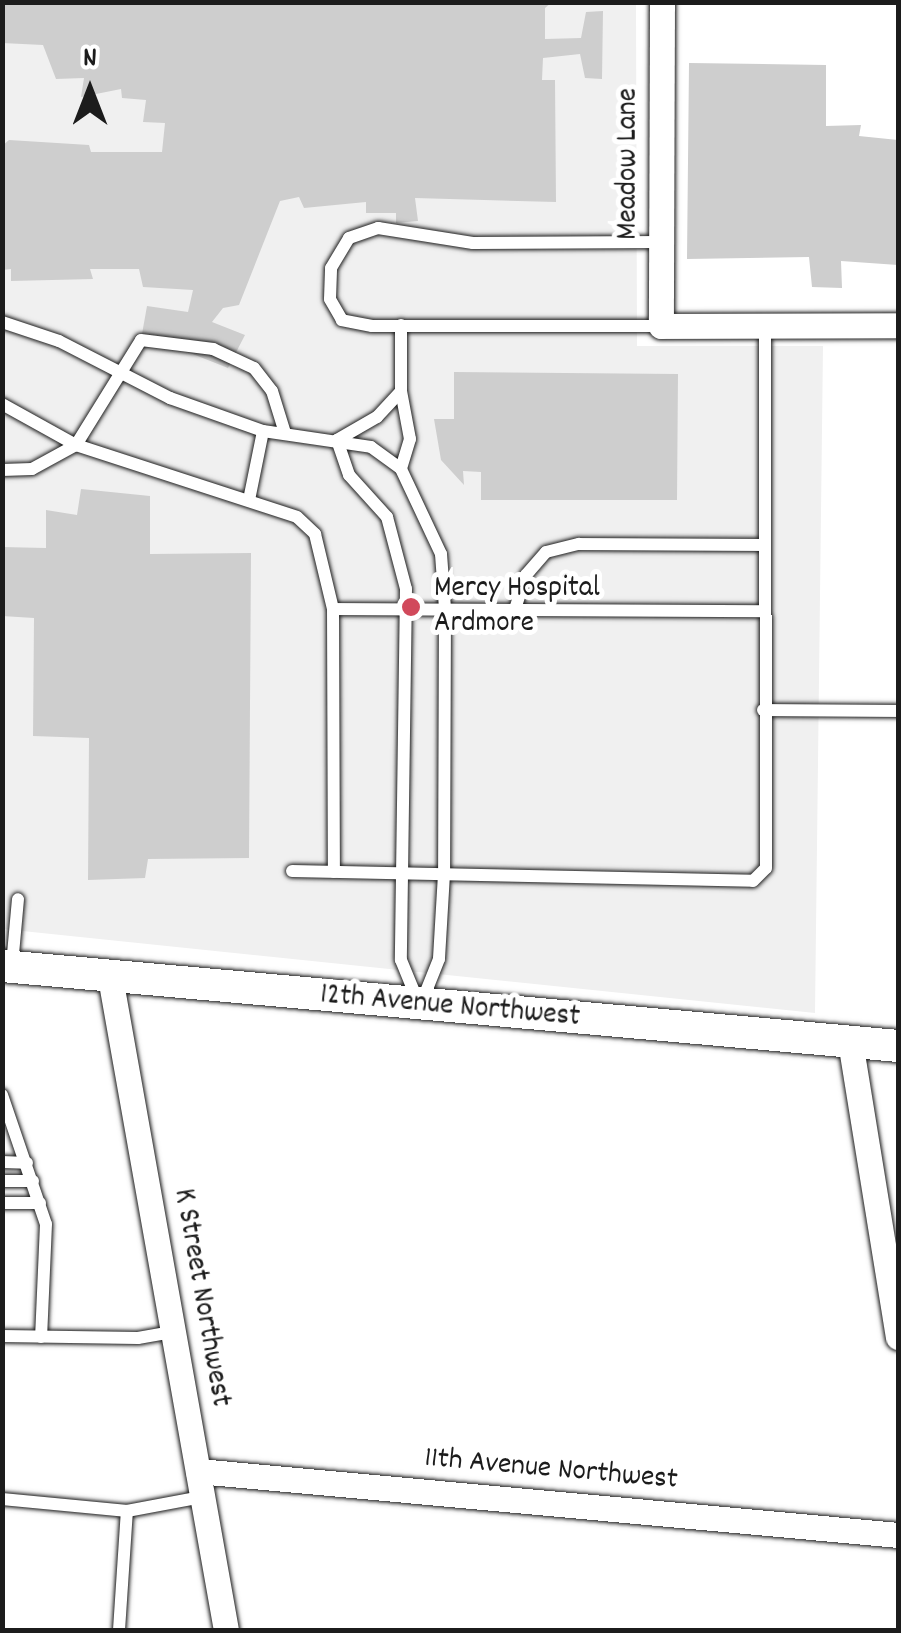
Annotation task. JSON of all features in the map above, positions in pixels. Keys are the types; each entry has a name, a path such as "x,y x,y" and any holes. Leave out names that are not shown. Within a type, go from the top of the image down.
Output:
{"street":[{"name":"Meadow Lane","path":"661,326 662,2"},
{"path":"661,326 898,326"},
{"name":"12th Avenue Northwest","path":"7,967 898,1046"},
{"name":"K Street Northwest","path":"110,977 226,1630"},
{"path":"850,1041 898,1336"},
{"name":"11th Avenue Northwest","path":"200,1484 898,1534"}],"lane":[{"path":"661,326 400,325 342,320 330,299 331,268 350,238 378,228 473,243 662,242"},
{"path":"2,322 59,341 117,376 263,431 371,447 401,468 427,511 441,554 445,608 444,874 439,959 420,1006"},
{"path":"400,325 401,392 410,439 401,468"},
{"path":"292,872 753,881 766,868 762,611 765,326"},
{"path":"2,470 32,470 76,445 140,340 213,349 254,368 272,392 285,433"},
{"path":"337,440 377,417 401,392"},
{"path":"2,404 76,445 297,517 315,534 334,609 334,872"},
{"path":"249,500 263,431"},
{"path":"337,440 349,474 387,517 405,608 400,960 420,1006"},
{"path":"516,606 526,575 546,552 578,544 762,544"},
{"path":"334,609 516,606 762,611"},
{"path":"763,710 898,711"},
{"path":"7,967 18,899"},
{"path":"2,1095 10,1132 26,1163 46,1224 42,1338"},
{"path":"2,1162 26,1163"},
{"path":"2,1182 33,1182"},
{"path":"2,1203 40,1203"},
{"path":"2,1336 172,1332"},
{"path":"2,1499 127,1511 200,1484"},
{"path":"120,1630 127,1511"}],"shaded area":[{"name":"Mercy Hospital Ardmore","path":"3,3 636,3 637,346 823,346 815,1013 3,929"}],"building":[{"path":"2,2 552,2 545,8 545,39 581,38 586,12 603,11 602,79 585,78 580,54 543,58 542,80 555,80 556,202 415,198 418,221 396,223 396,213 366,213 366,202 304,208 299,197 280,201 239,305 223,308 212,322 245,335 228,368 142,334 147,306 188,312 193,290 143,287 139,269 90,269 93,279 11,281 11,269 2,270 2,146 9,140 89,145 91,152 162,152 165,123 143,122 146,100 122,98 121,89 81,97 84,78 56,79 43,45 2,43"},
{"path":"689,63 826,65 826,126 861,125 859,136 898,140 898,265 841,261 842,288 812,287 809,257 687,259"},
{"path":"454,372 678,374 677,500 481,500 481,472 463,471 464,485 441,460 434,419 454,419"},
{"path":"81,489 150,496 150,554 251,553 249,858 148,859 145,878 88,880 89,738 33,736 34,618 2,616 2,547 46,548 46,510 77,515"}],"place":[{"name":"Mercy Hospital Ardmore","path":"411,607"}]}
